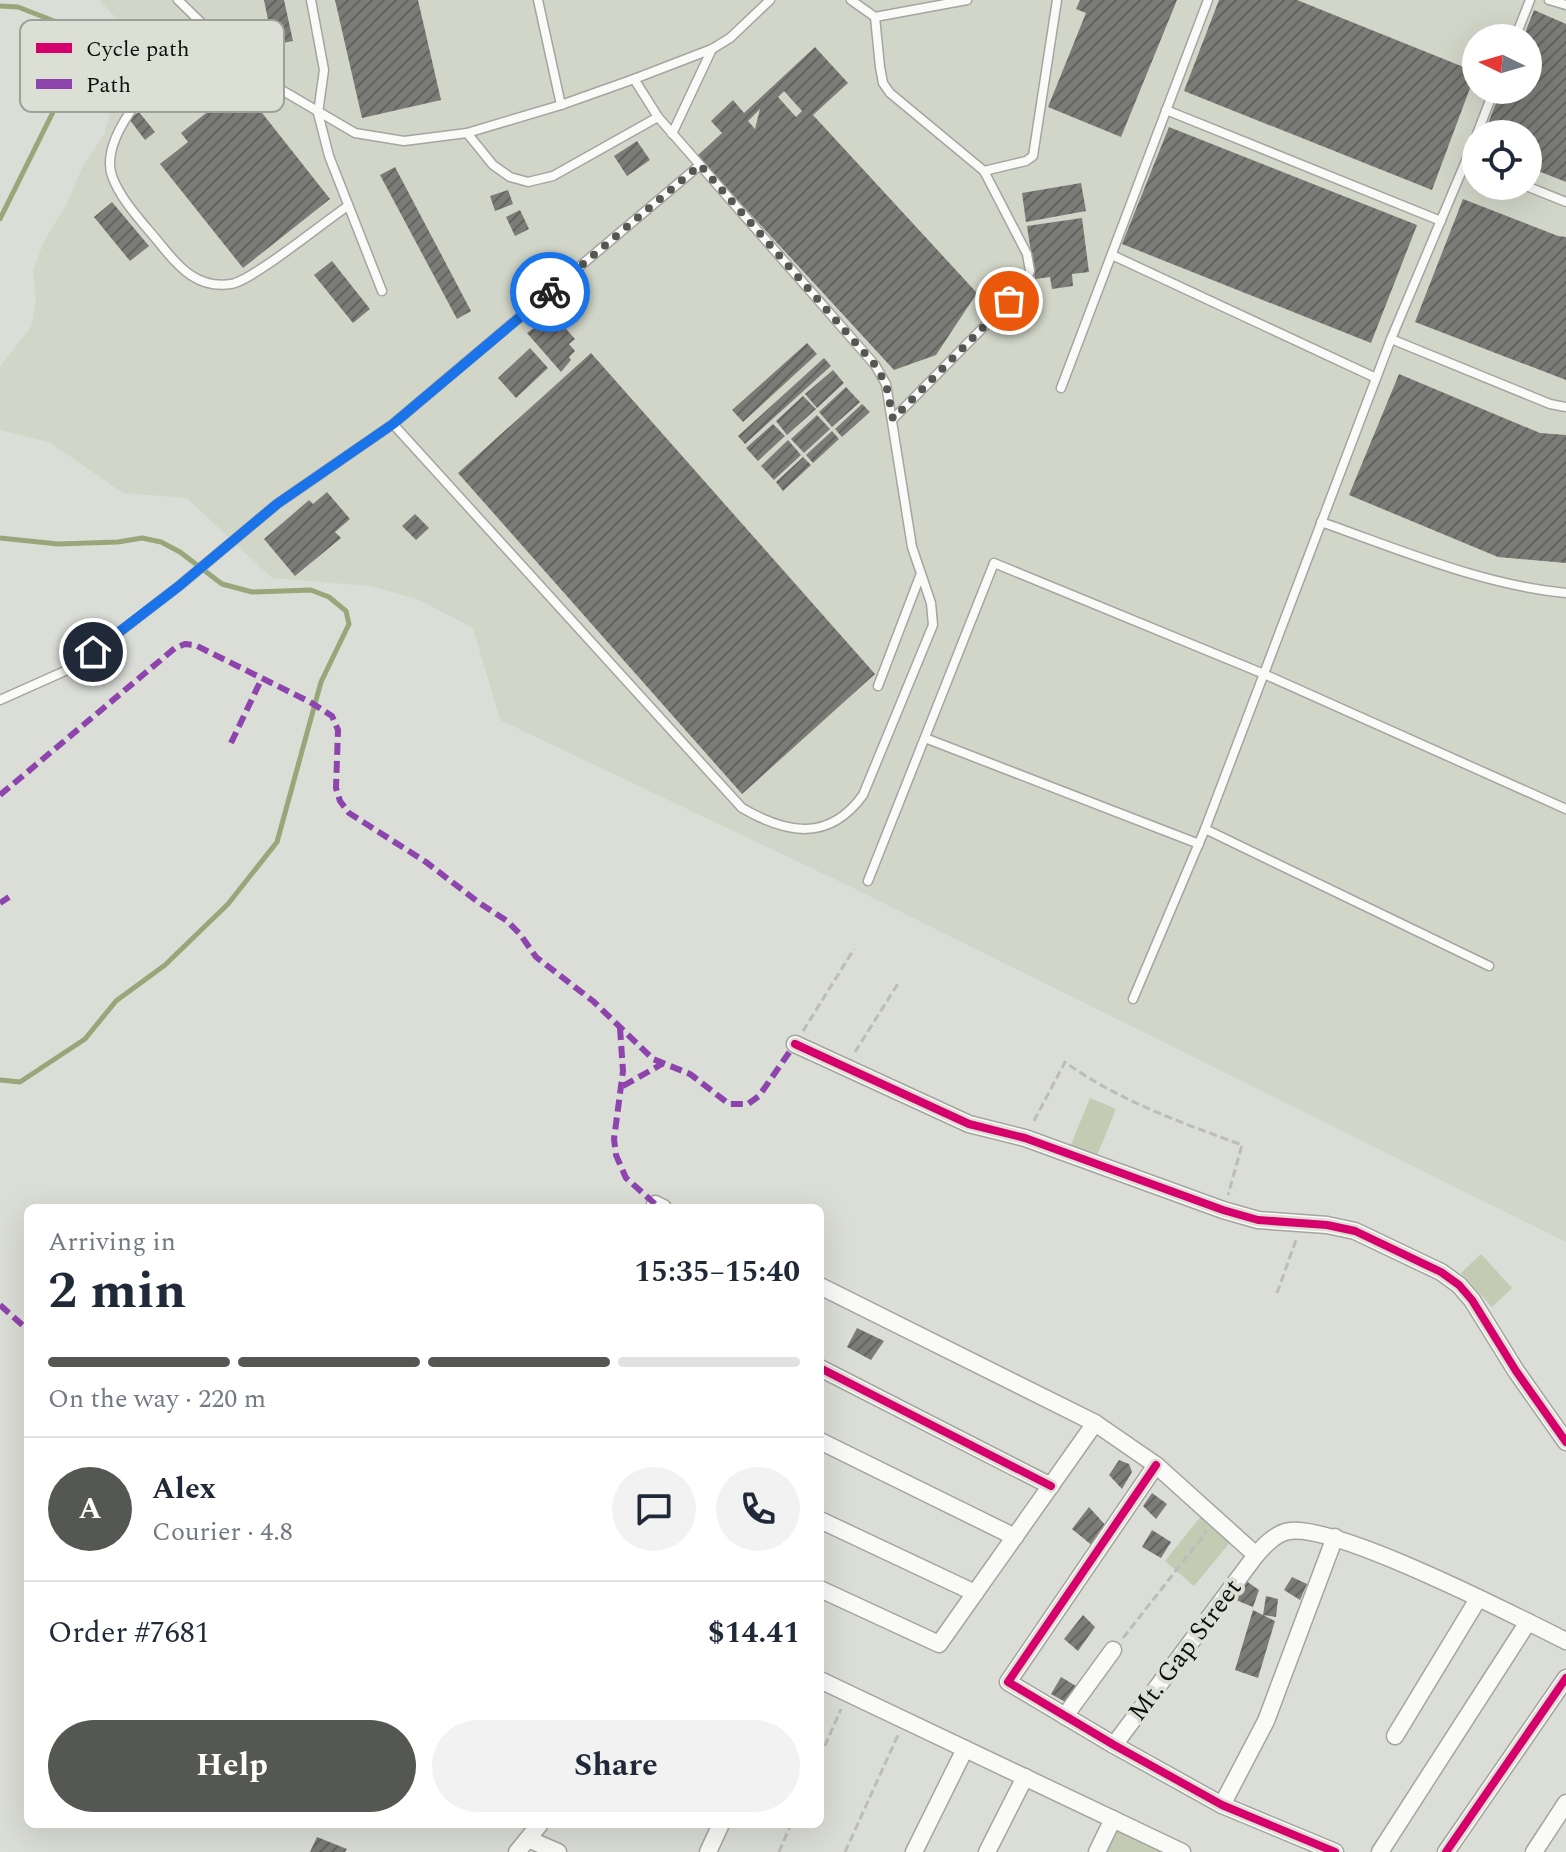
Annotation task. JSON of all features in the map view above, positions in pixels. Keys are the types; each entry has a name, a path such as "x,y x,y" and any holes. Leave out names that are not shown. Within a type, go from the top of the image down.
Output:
{"street":[{"path":"795,1044 969,1124 1025,1138 1258,1220 1355,1231 1441,1272 1459,1285 1484,1317 1516,1371 1566,1442"},
{"path":"824,1288 1095,1423 1156,1465 1256,1555"},
{"path":"824,1370 1051,1486"},
{"path":"824,1591 939,1644 1095,1423"},
{"path":"824,1443 1015,1537"},
{"path":"1156,1465 1008,1682 1222,1805 1335,1852"},
{"path":"824,1522 975,1593"},
{"name":"Mt. Gap Street","path":"1114,1745 1256,1555 1286,1531 1335,1537 1395,1560 1566,1641"},
{"path":"1222,1805 1266,1721 1335,1537"},
{"path":"1395,1736 1478,1599"},
{"path":"1380,1852 1528,1622"},
{"path":"1065,1716 1113,1650"},
{"path":"1446,1852 1566,1678"},
{"path":"824,1682 1182,1852"},
{"path":"914,1852 965,1749"},
{"path":"987,1852 1025,1777"},
{"path":"1534,1852 1566,1803"},
{"path":"1097,1852 1113,1819"},
{"path":"537,1828 523,1846 558,1852"},
{"path":"708,1852 719,1828"}],"lane":[{"path":"178,0 199,20"},
{"path":"311,0 324,70 318,113 329,156 382,291"},
{"path":"538,0 561,105"},
{"path":"284,91 355,133 375,138 404,141 467,133 561,105 712,49 730,38 770,0"},
{"path":"851,0 875,17 967,0"},
{"path":"984,171 1026,161 1033,156 1057,0"},
{"path":"1061,388 1208,0"},
{"path":"1521,24 1530,0"},
{"path":"1549,0 1566,5"},
{"path":"875,17 883,83 890,93 984,171 1027,254 1030,271 1024,286 893,419"},
{"path":"672,134 712,49"},
{"path":"393,424 742,808 768,823 791,830 837,822 852,811 863,795 933,625 931,603 912,547 886,384 875,365 672,134 634,79"},
{"path":"1166,110 1441,221"},
{"path":"128,112 110,156 111,173 120,193 168,254 194,278 211,285 243,281 348,206"},
{"path":"467,133 493,165 510,177 528,182 553,176 658,117"},
{"path":"0,700 74,667 316,475 393,424 700,165"},
{"path":"1133,999 1205,829 1391,339 1462,171"},
{"path":"1542,192 1566,202"},
{"path":"1112,255 1376,378"},
{"path":"1391,339 1550,404 1566,407"},
{"path":"1321,522 1486,578 1525,589 1566,593"},
{"path":"868,881 994,563 1264,674 1566,809"},
{"path":"878,686 920,576"},
{"path":"925,738 1199,844"},
{"path":"1205,829 1489,966"}],"path":[{"path":"795,1044 854,949"},
{"path":"847,1066 899,982"},
{"path":"1025,1138 1065,1062 1089,1079 1159,1115 1242,1145 1223,1210"},
{"path":"1277,1293 1301,1224"},
{"path":"1113,1650 1212,1523"},
{"path":"824,1748 847,1693"},
{"path":"845,1852 905,1720"},
{"path":"779,1852 789,1828"}],"shaded area":[{"path":"99,0 1566,0 1566,1242 849,886 500,720 473,628 417,599 371,586 272,578 187,498 123,493 49,442 0,430 0,367 31,327 36,302 33,271 44,241 66,205 82,168 105,133 110,112 284,112 284,20 118,20"}],"green space":[{"path":"1090,1098 1116,1109 1096,1158 1070,1147"},
{"path":"1481,1254 1512,1288 1492,1307 1461,1273"},
{"path":"1202,1515 1232,1540 1194,1586 1165,1561"},
{"path":"1117,1829 1165,1852 1106,1852"}],"building":[{"path":"264,0 284,0 293,41 284,43 284,20 268,20"},
{"path":"335,0 418,0 441,100 362,118"},
{"path":"1080,0 1177,0 1121,137 1048,107 1086,13 1076,9"},
{"path":"1219,0 1297,0 1462,66 1464,104 1432,190 1184,91"},
{"path":"1534,10 1566,24 1566,182 1542,173 1542,120 1489,120 1496,104 1542,104 1542,24 1528,24"},
{"path":"815,47 848,83 813,115 977,293 936,355 894,370 697,156 722,133 711,121 733,100 744,113","holes":["784,91 802,111 796,117 778,97","760,109 755,129 748,121"]},
{"path":"139,112 155,132 145,140 129,119"},
{"path":"207,112 261,112 330,199 243,268 160,164 188,142 181,133"},
{"path":"1169,127 1417,225 1371,343 1122,244"},
{"path":"637,141 650,160 627,176 614,156"},
{"path":"395,167 471,311 457,319 380,175"},
{"path":"1081,183 1086,211 1026,222 1022,193"},
{"path":"508,190 513,204 495,211 490,196"},
{"path":"1463,200 1566,237 1566,380 1415,322"},
{"path":"112,202 149,246 130,261 94,217"},
{"path":"520,210 529,229 515,236 506,217"},
{"path":"1082,218 1089,272 1072,274 1073,286 1052,289 1050,277 1035,279 1027,226"},
{"path":"332,261 370,309 353,323 314,275"},
{"path":"524,282 528,286 531,284 549,304 546,307 551,313 540,322 527,307 523,311 513,299 517,296 513,291"},
{"path":"553,314 575,339 569,344 575,351 561,372 527,333"},
{"path":"807,343 817,354 743,422 732,410"},
{"path":"530,348 548,368 516,398 498,378"},
{"path":"591,353 875,674 742,794 458,473"},
{"path":"824,358 831,366 745,444 738,436"},
{"path":"833,370 844,383 817,408 805,394"},
{"path":"1399,374 1540,433 1566,435 1566,563 1498,557 1349,495"},
{"path":"846,387 860,402 832,427 819,412"},
{"path":"803,396 816,409 787,435 776,421"},
{"path":"862,404 870,412 842,437 835,429"},
{"path":"817,415 830,429 804,453 791,439"},
{"path":"773,424 785,436 758,461 746,448"},
{"path":"832,431 839,439 813,463 806,455"},
{"path":"788,440 801,455 774,480 761,466"},
{"path":"803,457 811,465 783,491 776,482"},
{"path":"327,492 350,519 335,532 341,538 295,576 264,539 309,500 313,504"},
{"path":"415,514 429,528 416,540 402,526"},
{"path":"857,1328 884,1341 871,1360 847,1347"},
{"path":"1119,1460 1129,1464 1132,1472 1122,1489 1109,1475"},
{"path":"1152,1493 1167,1504 1156,1519 1143,1506"},
{"path":"1089,1507 1108,1528 1094,1547 1072,1529"},
{"path":"1152,1530 1171,1542 1161,1558 1142,1547"},
{"path":"1292,1577 1307,1584 1300,1600 1284,1590"},
{"path":"1242,1578 1259,1590 1253,1607 1231,1598"},
{"path":"1266,1596 1278,1599 1276,1617 1263,1615"},
{"path":"1253,1610 1275,1621 1258,1678 1235,1670"},
{"path":"1083,1615 1095,1627 1078,1651 1064,1639"},
{"path":"1061,1677 1076,1686 1067,1703 1051,1694"},
{"path":"317,1837 347,1849 345,1852 310,1852"}],"waterway":[{"path":"0,6 18,7 51,20"},
{"path":"0,219 53,112"},
{"path":"0,538 58,544 142,538 161,542 180,552 222,584 252,592 311,590 329,597 346,611 349,624 321,682 277,842 228,904 165,965 116,1001 85,1039 20,1082 0,1080"}],"marked path":[{"path":"0,795 175,648 185,644 195,645 332,716 338,730 336,788 340,801 349,813 426,862 507,921 536,957 593,1001 653,1059 690,1074 729,1104 748,1104 759,1096 795,1044"},
{"path":"231,743 262,678"},
{"path":"0,903 9,897"},
{"path":"620,1028 623,1071 614,1139 616,1155 626,1178 655,1204"},
{"path":"623,1086 662,1064"},
{"path":"0,1305 24,1326"}],"cycle path":[{"path":"795,1044 969,1124 1025,1138 1258,1220 1327,1225 1355,1231 1441,1272 1459,1285 1472,1300 1516,1371 1566,1442"},
{"path":"824,1370 1051,1486"},
{"path":"1156,1465 1008,1682 1222,1805 1335,1852"},
{"path":"1446,1852 1566,1678"}],"way so far":[{"path":"550,292 700,165 875,365 886,384 893,419 1009,301"}],"route":[{"path":"93,652 179,586 277,504 393,424 550,292"}]}
